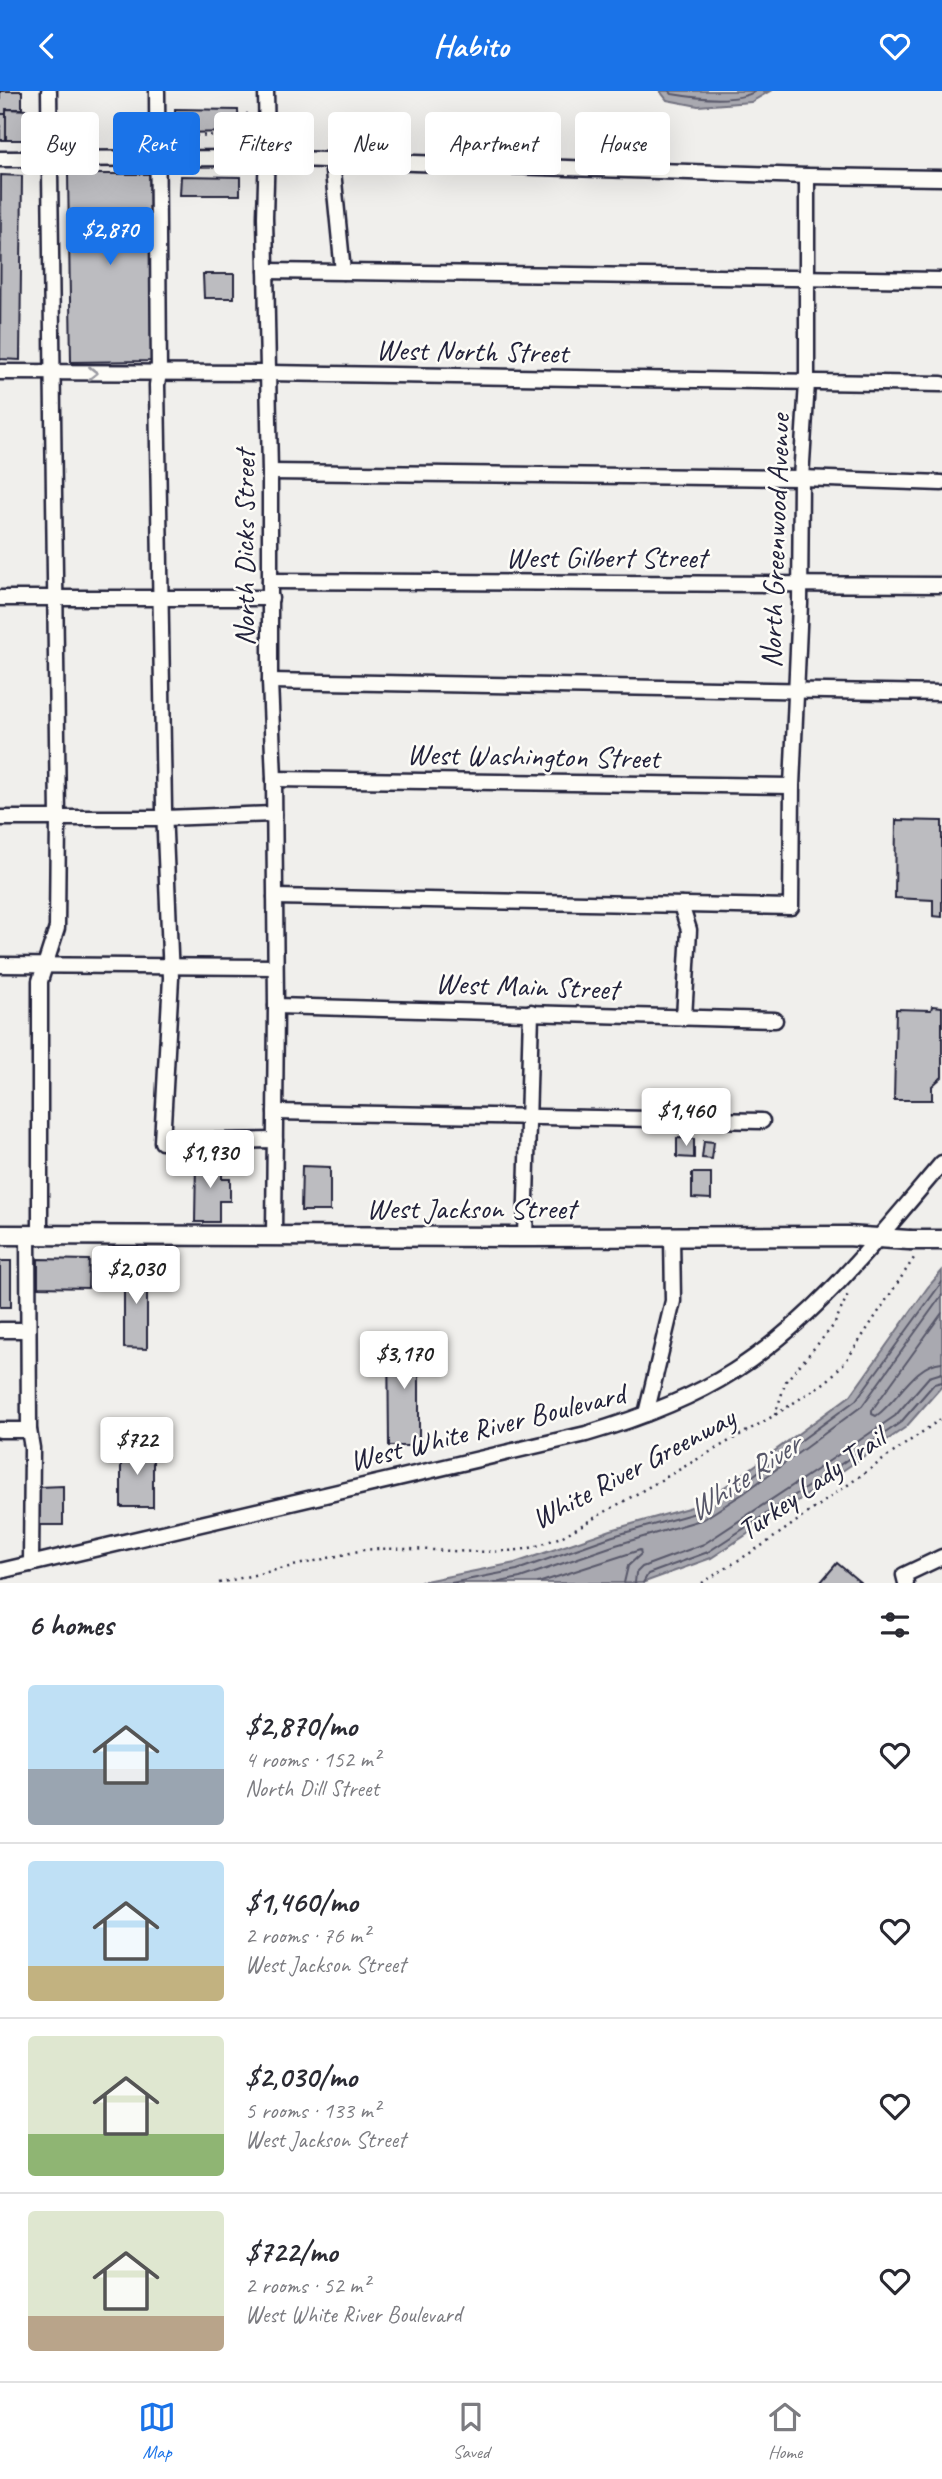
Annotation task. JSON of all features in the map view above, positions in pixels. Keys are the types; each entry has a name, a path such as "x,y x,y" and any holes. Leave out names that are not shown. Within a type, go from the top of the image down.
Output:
{"main road":[{"name":"West Jackson Street","path":"0,1235 878,1237 913,1247 942,1240"}],"street":[{"path":"49,91 49,112"},
{"path":"156,91 156,112"},
{"name":"North Dicks Street","path":"265,91 265,112"},
{"path":"0,159 21,159"},
{"path":"411,163 942,178"},
{"path":"31,1564 29,1330 40,981 57,928 50,175"},
{"path":"156,175 165,818 171,978 162,1142 275,1140"},
{"name":"North Dicks Street","path":"266,175 276,1006 274,1235"},
{"path":"333,175 343,272"},
{"name":"North Greenwood Avenue","path":"681,905 791,907 801,478 807,383 807,176"},
{"path":"266,271 942,280"},
{"name":"West North Street","path":"0,372 268,373 942,384"},
{"path":"271,472 801,478 942,483"},
{"name":"West Gilbert Street","path":"271,581 942,586"},
{"path":"0,598 271,598"},
{"path":"271,681 942,693"},
{"name":"West Washington Street","path":"274,779 792,786"},
{"path":"0,818 165,818 274,814"},
{"path":"275,897 681,905 689,930 684,1018"},
{"path":"0,965 275,967"},
{"name":"West Main Street","path":"276,1006 775,1020"},
{"path":"525,1237 531,1012"},
{"path":"275,1112 762,1121"},
{"name":"West White River Boulevard","path":"0,1571 556,1442 646,1414 713,1384 759,1354 807,1313 942,1163"},
{"path":"646,1414 673,1301 672,1237"},
{"path":"0,1330 29,1330"},
{"path":"0,1430 29,1430"},
{"path":"906,1583 904,1575 942,1557"}],"path":[{"name":"White River Greenway","path":"219,1583 363,1551 387,1548 499,1552 528,1548 561,1537 775,1415 827,1381 846,1361 913,1247"},
{"name":"White River Greenway","path":"775,1415 786,1381 834,1325 849,1292"},
{"name":"Turkey Lady Trail","path":"702,1583 766,1543 942,1418"}],"water":[{"path":"660,91 770,91 751,102 698,106 667,100"},
{"name":"White River","path":"942,1271 942,1386 906,1427 711,1558 642,1583 415,1583 515,1563 611,1530 695,1506 851,1395"}],"building":[{"path":"0,91 22,91 22,109 6,109 6,114 0,114"},
{"path":"6,109 28,110 21,112 21,140 6,140"},
{"path":"175,109 238,112 214,112 214,132 200,133 200,112 175,112"},
{"path":"0,114 6,114 6,140 0,140"},
{"path":"1,175 22,176 20,360 0,359"},
{"path":"68,175 152,175 151,361 71,362"},
{"path":"181,176 240,177 240,195 180,195"},
{"path":"203,274 234,274 234,298 204,298"},
{"path":"896,820 942,821 942,917 933,916 933,900 895,898"},
{"path":"932,1006 942,1007 942,1077 932,1086 932,1100 894,1100 896,1009 931,1010"},
{"path":"677,1138 694,1139 694,1158 677,1157"},
{"path":"704,1141 714,1142 712,1159 702,1158"},
{"path":"196,1160 222,1160 222,1179 230,1179 230,1201 219,1201 219,1222 195,1222"},
{"path":"302,1166 330,1167 330,1211 301,1211"},
{"path":"692,1173 711,1173 711,1199 692,1198"},
{"path":"38,1259 89,1260 88,1288 38,1287"},
{"path":"0,1261 11,1261 11,1307 0,1307"},
{"path":"147,1262 147,1349 124,1348 124,1263"},
{"path":"388,1336 419,1337 419,1446 389,1446"},
{"path":"153,1446 153,1507 121,1507 121,1448"},
{"path":"63,1486 63,1525 39,1525 39,1487"},
{"path":"837,1563 861,1583 820,1583"}]}
